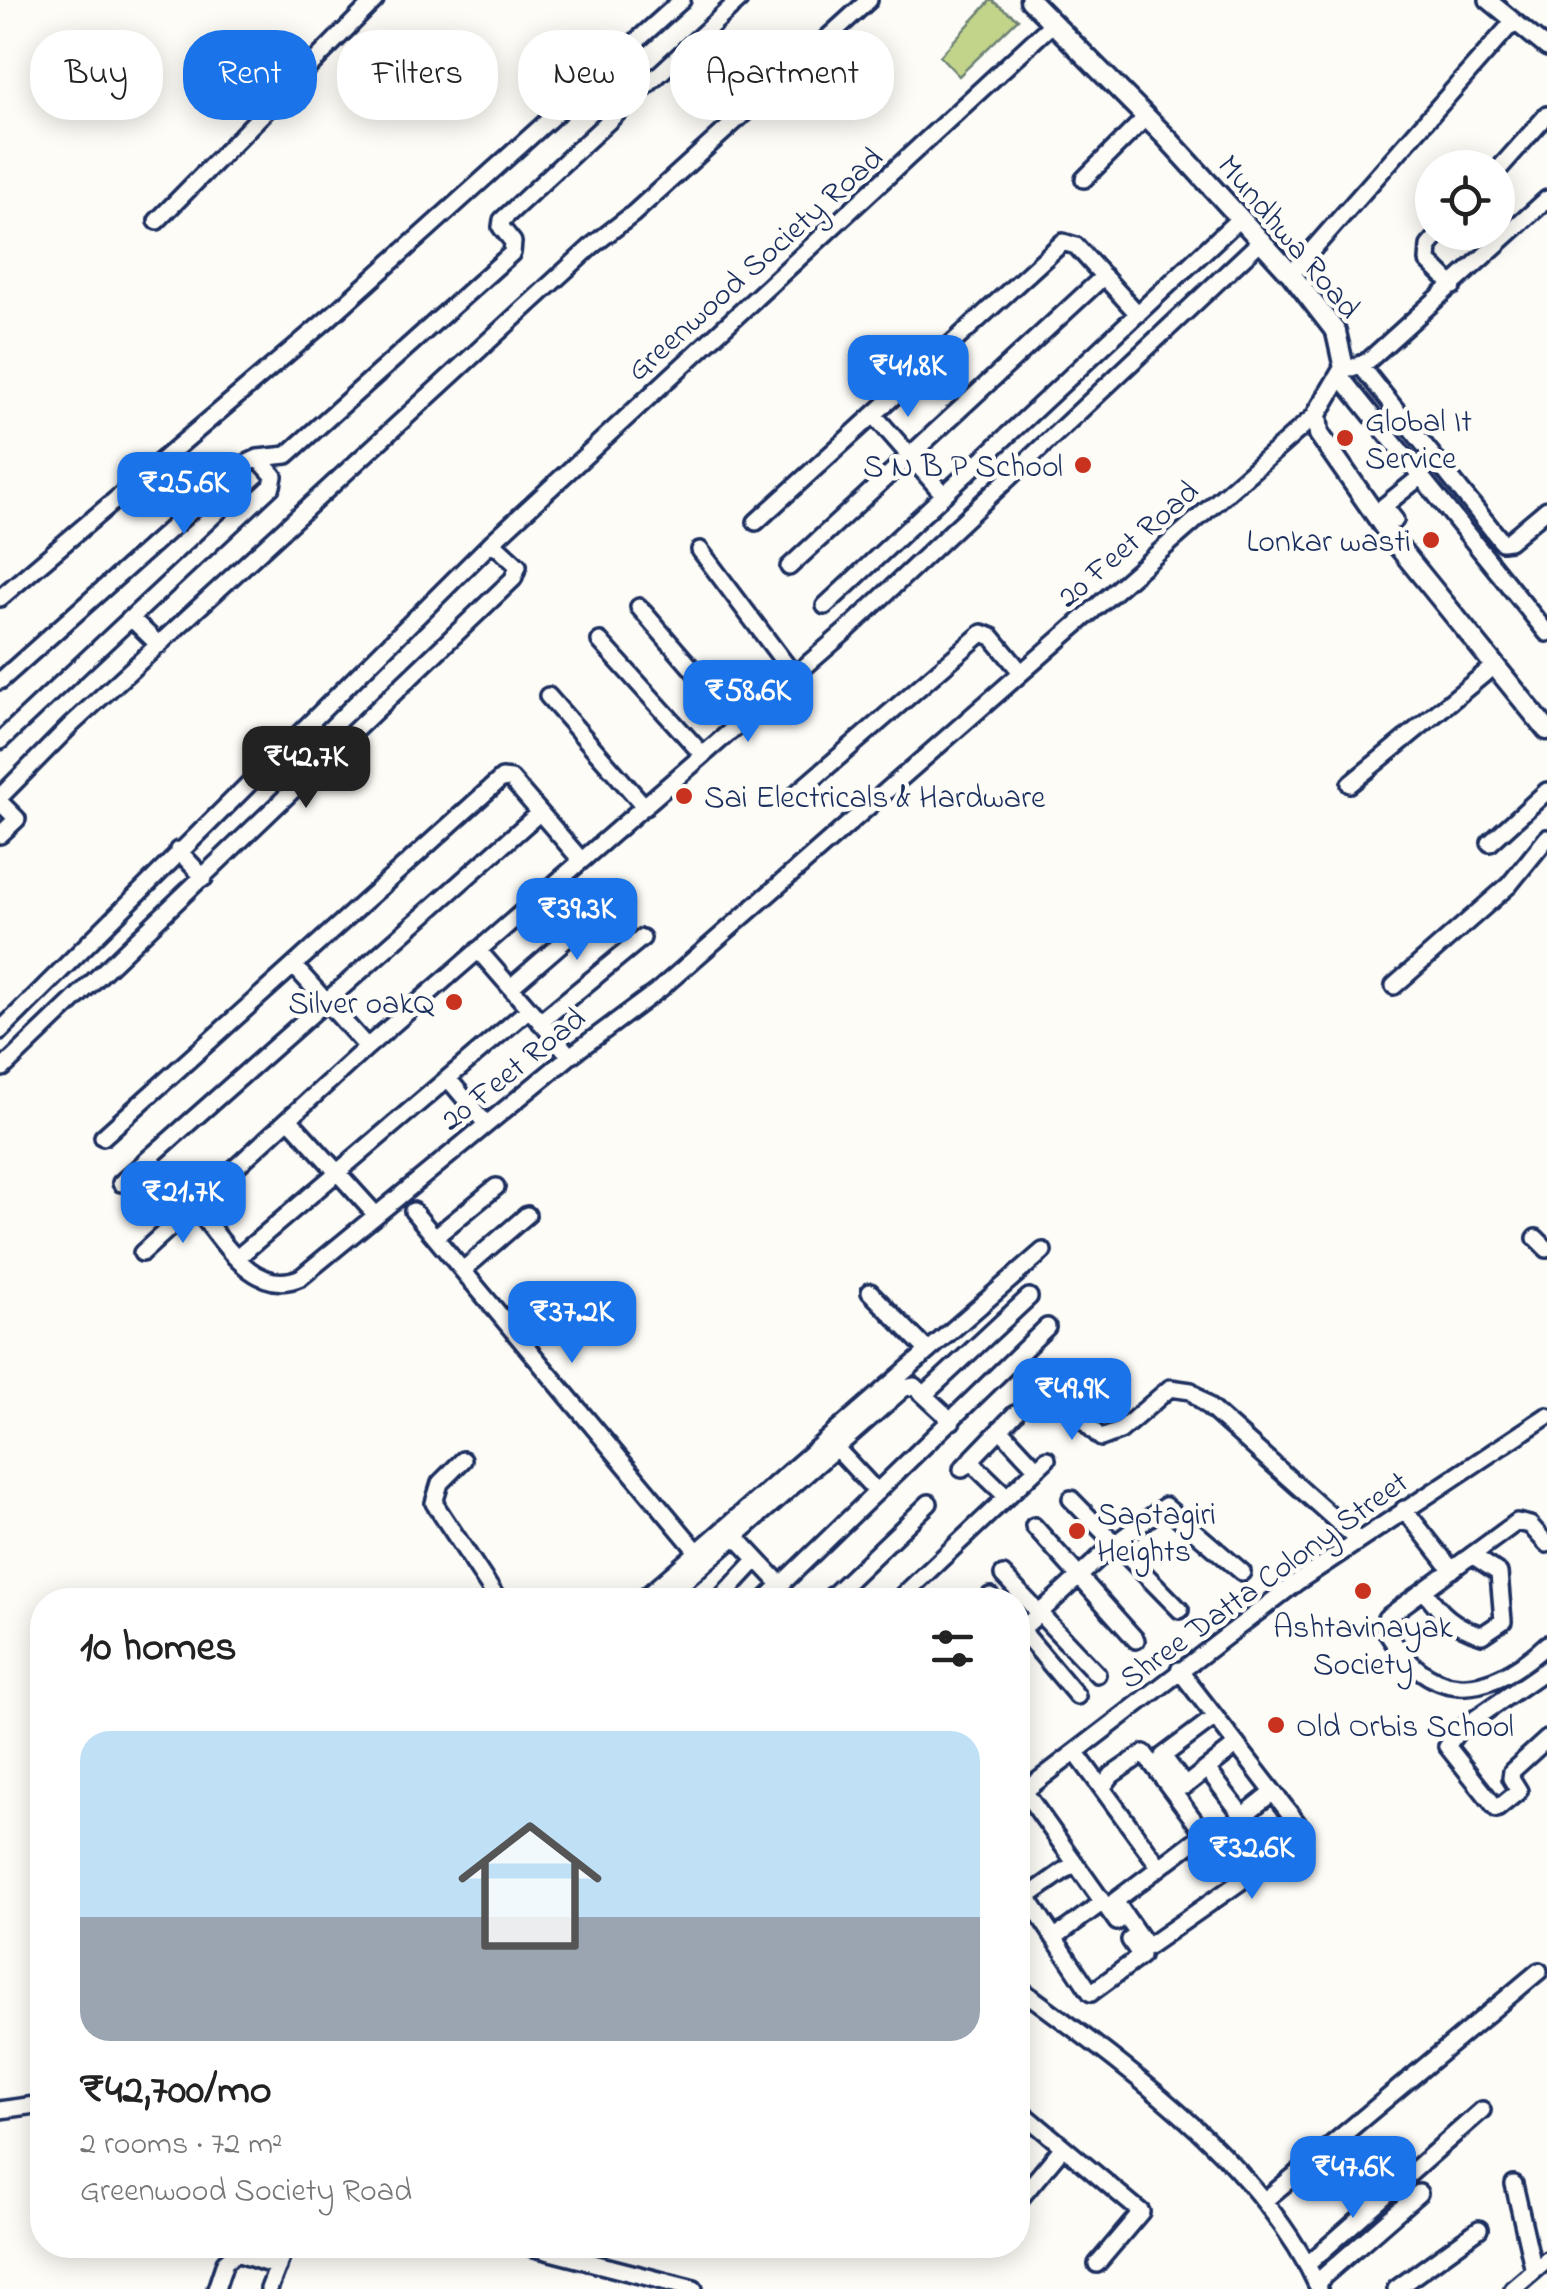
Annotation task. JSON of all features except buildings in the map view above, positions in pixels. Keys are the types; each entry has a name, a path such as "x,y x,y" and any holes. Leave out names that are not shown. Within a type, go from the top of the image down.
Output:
{"main road":[{"name":"Mundhwa Road","path":"1030,0 1262,240 1336,332 1348,370"},
{"path":"1348,370 1316,414 1318,434 1382,525 1547,730"}],"street":[{"path":"158,221 375,0"},
{"path":"0,598 266,373 682,0"},
{"path":"0,681 210,492 258,458 287,454 512,252 514,242 501,227 502,220 739,0"},
{"path":"0,835 16,819 0,799 159,645 593,245 633,214 869,0"},
{"path":"1488,0 1547,48"},
{"path":"1291,274 1514,22"},
{"name":"Greenwood Society Road","path":"0,1031 492,542 1053,23"},
{"path":"1515,151 1547,114"},
{"path":"1084,179 1146,116"},
{"path":"1348,370 1453,286 1547,198"},
{"path":"825,606 1240,218"},
{"path":"142,1252 478,950 847,630 1262,240"},
{"path":"756,522 1063,242 1076,246 1138,314"},
{"path":"1429,250 1428,261 1453,286"},
{"path":"789,567 1104,276"},
{"path":"1348,370 1420,476 1547,633"},
{"path":"1348,370 1502,542 1509,542 1547,509"},
{"name":"20 Feet Road","path":"194,1206 262,1280 288,1283 570,1056 660,989 1316,414"},
{"path":"874,415 944,495"},
{"path":"0,741 272,486 274,476 258,458"},
{"path":"1395,520 1384,506 1420,476"},
{"path":"3,1068 513,579 518,566 492,542"},
{"path":"700,550 793,674"},
{"path":"639,606 739,724"},
{"path":"132,618 159,645"},
{"path":"798,792 982,633 992,637 1021,672"},
{"path":"600,641 702,754"},
{"path":"1350,784 1495,665"},
{"path":"548,696 645,807"},
{"path":"103,1137 502,778 511,779 581,860"},
{"path":"1490,843 1547,790"},
{"path":"121,1183 540,813"},
{"path":"1394,986 1509,884 1547,838"},
{"path":"178,850 204,878"},
{"path":"510,987 599,911"},
{"path":"540,1022 642,938"},
{"path":"478,950 570,1056"},
{"path":"295,967 367,1048"},
{"path":"238,1257 340,1175 529,1009"},
{"path":"450,1081 486,1124"},
{"path":"289,1119 376,1214"},
{"path":"435,1238 496,1187"},
{"path":"413,1211 696,1550"},
{"path":"462,1270 528,1215"},
{"path":"655,1588 1043,1252"},
{"path":"870,1292 928,1351"},
{"path":"925,1394 1029,1297"},
{"path":"777,1588 1047,1326"},
{"path":"1017,1356 1102,1438 1120,1432 1170,1388 1191,1391 1358,1540"},
{"path":"676,1588 904,1388 914,1386 952,1420"},
{"path":"1006,1496 966,1465 1015,1414"},
{"name":"Shree Datta Colony Street","path":"1030,1787 1179,1670 1358,1540 1547,1416"},
{"path":"910,1588 1042,1464 1000,1430"},
{"path":"835,1447 878,1492"},
{"path":"462,1460 436,1490 434,1503 490,1588"},
{"path":"1071,1499 1180,1610"},
{"path":"840,1588 929,1503"},
{"path":"1030,1620 1112,1545 1164,1506 1242,1572"},
{"path":"1404,1509 1452,1570"},
{"path":"1547,1544 1530,1525 1517,1522 1386,1618 1383,1626 1410,1664 1427,1674 1475,1688 1510,1675 1547,1644"},
{"path":"1034,1526 1136,1640"},
{"path":"735,1536 780,1585"},
{"path":"1424,1590 1442,1616 1470,1631 1482,1635 1503,1621 1499,1573 1472,1555"},
{"path":"730,1588 756,1560"},
{"path":"1003,1575 1017,1588"},
{"path":"1030,1601 1097,1674"},
{"path":"1030,1642 1078,1696"},
{"path":"1547,1669 1459,1730 1447,1746 1497,1809 1519,1791 1511,1778 1512,1771 1547,1739"},
{"path":"1179,1670 1299,1825 1245,1864 1220,1834 1273,1792"},
{"path":"1216,1717 1163,1756 1185,1786 1238,1746"},
{"path":"1076,1753 1160,1867"},
{"path":"1102,1788 1112,1774 1144,1753 1204,1833 1240,1882 1148,1947 1115,1901 1204,1833"},
{"path":"1207,1769 1244,1816"},
{"path":"1030,1805 1141,1956 1092,1993 1030,1903"},
{"path":"1030,1894 1075,1862"},
{"path":"1054,1938 1103,1902"},
{"path":"1264,2201 1539,1971"},
{"path":"1030,1996 1179,2114 1264,2201 1308,2264 1318,2286 1419,2193"},
{"path":"0,2110 30,2106"},
{"path":"1308,2264 1482,2110"},
{"path":"1030,2119 1142,2212 1098,2264"},
{"path":"1030,2187 1063,2147"},
{"path":"1514,2184 1534,2271"},
{"path":"1396,2289 1479,2228"},
{"path":"216,2289 225,2262 230,2258"},
{"path":"249,2258 278,2267"},
{"path":"269,2289 281,2258"},
{"path":"574,2258 694,2289"},
{"path":"1513,2289 1547,2260"}],"green space":[{"path":"991,0 1018,19 959,76 940,56"}],"place":[{"name":"Global It Service","path":"1345,438"},
{"name":"S N B P School","path":"1083,465"},
{"name":"Lonkar wasti","path":"1431,540"},
{"name":"Sai Electricals & Hardware","path":"684,796"},
{"name":"Silver oakQ","path":"454,1002"},
{"name":"Saptagiri Heights","path":"1077,1531"},
{"name":"Ashtavinayak Society","path":"1363,1591"},
{"name":"Old Orbis School","path":"1276,1725"}]}
